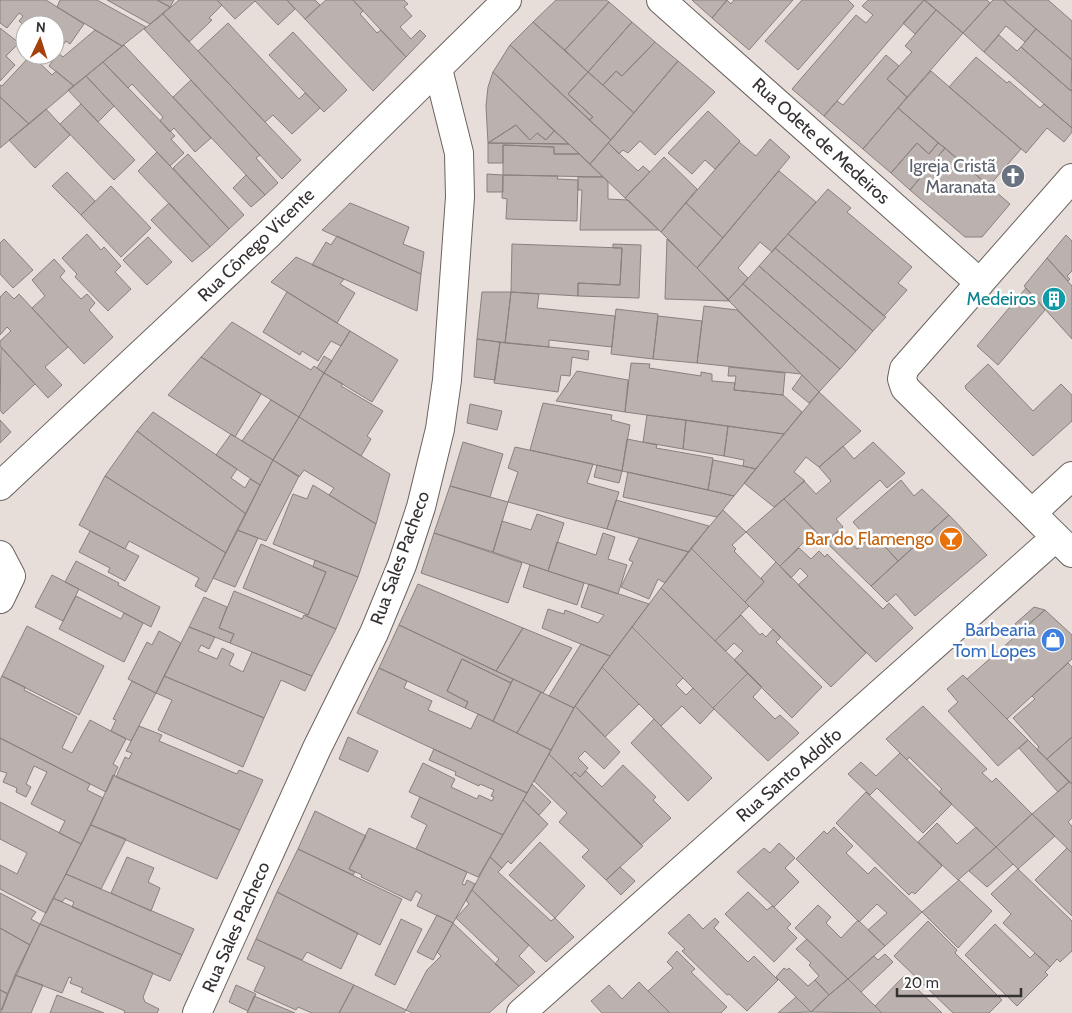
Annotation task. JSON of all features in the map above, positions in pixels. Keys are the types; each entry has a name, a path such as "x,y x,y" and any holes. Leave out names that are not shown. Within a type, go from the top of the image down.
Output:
{"street":[{"name":"Rua Cônego Vicente","path":"0,486 269,234 508,0"},
{"name":"Rua Odete de Medeiros","path":"661,0 980,282"},
{"name":"Rua Sales Pacheco","path":"197,1013 317,748 374,633 402,565 421,507 440,429 447,380 460,197 459,153 438,69"},
{"path":"1064,545 906,388 902,379 904,369 1072,178"},
{"path":"1032,513 1072,476"},
{"name":"Rua Santo Adolfo","path":"522,1013 1064,545"},
{"path":"0,555 11,576 0,599"}],"building":[{"path":"0,0 46,0 84,24 70,44 66,41 65,42 65,15 22,15 19,13 15,15 15,18 7,28 0,23"},
{"path":"60,0 97,0 146,27 122,46 57,7"},
{"path":"107,0 157,0 170,7 150,24"},
{"path":"157,0 174,0 170,7"},
{"path":"179,0 217,0 222,5 209,18 212,20 189,42 163,14"},
{"path":"217,0 287,0 295,9 278,25 255,1 235,19"},
{"path":"287,0 315,0 320,5 305,19"},
{"path":"326,0 353,0 363,11 360,14 377,33 381,30 406,57 373,91 305,19"},
{"path":"353,0 404,0 408,4 404,7 412,16 400,27 411,39 420,30 426,36 406,57"},
{"path":"556,0 606,0 609,2 565,50 533,22"},
{"path":"692,0 727,0 712,18"},
{"path":"727,0 731,4 734,0 793,0 749,50 712,18"},
{"path":"802,0 848,0 854,6 798,70 765,41"},
{"path":"868,0 924,0 824,116 792,89 856,15 866,23 873,15 862,6"},
{"path":"924,0 936,10 915,34 903,23"},
{"path":"925,0 987,0 990,3 963,33"},
{"path":"993,0 1003,0 1036,29 1025,42 1006,26 984,52 963,33"},
{"path":"1003,0 1048,0 1072,21 1072,60"},
{"path":"609,2 632,22 588,72 565,50"},
{"path":"936,10 963,33 907,97 887,79 912,52 905,46"},
{"path":"163,14 301,160 282,179 144,29"},
{"path":"533,22 588,72 568,94 593,117 589,120 510,45"},
{"path":"632,22 655,42 622,76 616,71 603,85 588,72"},
{"path":"228,23 299,99 305,93 320,108 292,134 273,115 265,122 198,51"},
{"path":"0,28 15,40 15,47 6,56 15,65 0,81"},
{"path":"1036,29 1072,60 1071,91 1021,47"},
{"path":"95,30 122,46 74,86 49,66 65,65 65,55"},
{"path":"293,32 347,90 324,112 269,55"},
{"path":"999,35 1017,51 1021,47 1071,91 1072,89 1072,128 984,52"},
{"path":"655,42 678,61 634,113 603,85 616,71 622,76"},
{"path":"124,45 211,138 195,152 174,128 170,132 160,121 163,117 132,84 128,88 103,62"},
{"path":"510,45 611,140 590,164 493,72"},
{"path":"886,55 899,66 887,79 907,97 863,149 824,116 837,101 843,105"},
{"path":"976,57 1007,83 1009,81 1040,108 1044,104 1072,128 1072,132 1064,142 1047,128 1026,153 949,87"},
{"path":"678,61 715,92 655,155 640,141 628,153 623,150 619,154 608,143"},
{"path":"103,62 175,136 171,139 184,153 170,166 86,76"},
{"path":"22,65 42,65 52,75 56,71 74,86 29,124 0,97 0,85 2,86"},
{"path":"931,71 1021,149 989,186 898,108"},
{"path":"493,72 554,131 546,140 537,133 530,140 516,125 488,143 486,106 488,87"},
{"path":"588,72 634,113 611,140 589,120 593,117 568,94"},
{"path":"86,76 114,106 98,122 68,90"},
{"path":"191,80 260,155 256,158 278,183 265,195 173,97"},
{"path":"0,97 29,124 0,148"},
{"path":"81,104 135,160 114,180 60,124"},
{"path":"898,108 938,143 929,154 917,143 891,173 863,149"},
{"path":"46,109 70,135 35,168 9,140"},
{"path":"708,111 740,141 715,169 705,160 692,174 668,153"},
{"path":"516,125 530,140 537,133 546,140 554,131 569,144 488,143"},
{"path":"770,139 790,157 723,238 686,203 739,142 756,156"},
{"path":"488,143 569,144 579,154 554,154 554,147 503,145 503,163 488,163"},
{"path":"608,143 638,171 643,166 650,172 625,198 590,164"},
{"path":"917,143 929,154 938,143 945,148 910,190 891,173"},
{"path":"503,145 554,147 554,154 579,154 603,177 503,175"},
{"path":"945,148 1010,204 982,237 965,237 910,190"},
{"path":"157,152 229,229 210,247 138,171"},
{"path":"188,154 244,215 229,229 173,168"},
{"path":"664,157 697,189 661,232 625,198"},
{"path":"779,171 816,202 772,252 760,242 738,268 748,278 728,300 697,268"},
{"path":"67,172 95,201 81,215 52,186"},
{"path":"487,174 503,175 503,192 487,192"},
{"path":"246,175 265,195 251,207 233,188"},
{"path":"503,175 558,176 557,179 578,180 577,221 506,219 507,199 502,198"},
{"path":"578,177 603,177 608,182 608,199 628,200 659,230 580,230 582,190 578,190"},
{"path":"111,186 151,228 121,257 81,215"},
{"path":"828,189 851,208 847,212 912,267 898,283 907,290 884,316 788,234"},
{"path":"169,203 210,247 192,262 151,220"},
{"path":"350,203 409,227 403,244 424,252 421,274 322,230"},
{"path":"686,203 723,238 697,268 661,232"},
{"path":"87,234 101,250 104,247 121,266 115,272 131,289 108,311 75,277 77,274 62,258"},
{"path":"788,234 886,317 873,331 775,248"},
{"path":"1066,235 1072,241 1072,271 1067,276 1070,279 1068,281 1047,258"},
{"path":"337,236 421,274 417,311 312,265 326,242 331,245"},
{"path":"148,237 172,262 147,285 123,260"},
{"path":"4,239 33,270 13,288 0,274 0,243"},
{"path":"667,239 697,268 730,301 665,299"},
{"path":"512,244 622,248 620,285 578,283 578,296 511,292"},
{"path":"613,244 641,245 639,298 578,296 578,283 620,285 622,248 613,248"},
{"path":"775,248 873,331 856,351 759,266"},
{"path":"296,257 344,279 340,284 355,293 337,323 271,282"},
{"name":"Medeiros","path":"1047,258 1072,286 1072,339 1024,286"},
{"path":"54,259 65,271 60,277 81,299 87,294 95,303 89,310 113,337 84,364 32,308 45,296 32,280"},
{"path":"759,266 856,351 840,369 743,284"},
{"path":"743,284 840,369 819,392 728,300"},
{"path":"1026,288 1045,310 998,365 977,346"},
{"path":"6,291 14,299 19,294 68,347 45,367 62,385 48,398 0,346 0,341 11,331 7,327 0,335 0,297"},
{"path":"287,292 350,331 341,346 331,341 318,361 302,351 300,355 263,332"},
{"path":"482,292 511,292 505,343 477,339"},
{"path":"511,292 539,294 537,308 615,316 612,347 549,340 549,347 505,343"},
{"path":"704,306 737,310 801,374 697,363"},
{"path":"616,309 658,314 653,359 611,354"},
{"path":"658,316 702,321 697,363 653,359"},
{"path":"232,322 311,370 314,366 324,373 299,417 201,357"},
{"path":"350,331 398,360 372,402 324,373"},
{"path":"477,339 500,342 495,380 474,377"},
{"path":"500,342 589,351 588,360 572,357 570,376 561,375 558,392 494,383"},
{"path":"1,347 35,384 3,414 0,410"},
{"path":"324,356 332,361 324,373 317,368"},
{"path":"201,357 261,394 235,437 168,395"},
{"path":"631,363 650,364 649,368 701,376 701,372 712,374 712,381 735,383 734,390 783,395 802,412 784,434 625,412"},
{"path":"988,364 1033,411 1061,384 1072,395 1072,421 1033,456 966,389 965,386"},
{"path":"729,367 785,373 783,395 734,390 736,376 728,376"},
{"path":"577,371 628,380 625,412 556,401"},
{"path":"324,373 343,384 341,386 383,411 367,436 371,439 361,456 299,417"},
{"path":"802,375 819,392 809,403 792,389"},
{"path":"819,392 861,431 819,467 806,457 794,472 805,481 774,507 744,483"},
{"path":"271,400 299,417 273,460 242,441"},
{"path":"543,403 612,415 611,420 630,425 622,471 530,450"},
{"path":"470,404 502,411 497,430 467,423"},
{"path":"153,412 237,469 231,478 245,488 250,479 260,485 246,514 137,431"},
{"path":"647,415 686,420 683,449 643,442"},
{"path":"299,417 390,474 376,524 329,495 334,488 304,470 299,477 273,460"},
{"path":"0,420 11,432 0,443"},
{"path":"686,420 728,426 724,456 683,449"},
{"path":"728,426 784,434 756,469 743,466 744,460 724,456"},
{"path":"137,431 246,514 226,553 105,476"},
{"path":"231,434 273,460 260,485 216,455"},
{"path":"627,439 657,445 656,448 713,458 708,490 622,471"},
{"path":"463,442 503,454 490,497 450,486"},
{"path":"873,442 905,473 887,488 880,480 836,519 843,527 826,542 784,499 804,481 816,494 831,481 819,467 843,446 854,459"},
{"path":"515,447 593,464 587,483 619,492 607,529 508,502 518,472 508,468"},
{"path":"273,460 299,476 266,541 237,530"},
{"path":"713,460 756,469 734,496 708,490"},
{"path":"597,465 622,471 619,483 594,477"},
{"path":"628,472 734,496 717,517 623,497"},
{"path":"105,476 226,553 206,592 195,586 199,578 129,541 125,549 79,525"},
{"path":"901,480 914,496 922,489 949,515 898,561 874,534 868,539 853,522"},
{"path":"313,485 376,524 358,577 273,544 293,494 307,499"},
{"path":"450,486 508,502 493,552 434,533"},
{"path":"784,499 815,531 780,566 746,532"},
{"path":"616,500 709,526 689,552 607,529"},
{"path":"723,510 746,532 732,545 736,549 734,551 764,582 745,602 691,548"},
{"path":"537,514 564,523 548,571 493,552 502,521 531,530"},
{"path":"949,515 987,555 915,616 896,594 887,602 871,586"},
{"path":"840,529 857,549 874,534 898,561 871,586 826,542"},
{"path":"237,530 258,538 235,587 213,578"},
{"path":"90,531 139,556 125,581 108,572 110,568 79,552"},
{"path":"434,533 522,563 508,603 421,573"},
{"path":"603,533 615,537 608,559 627,565 618,594 548,571 557,542 596,555"},
{"path":"639,538 689,552 665,583 658,579 649,599 621,587 633,562 629,560"},
{"path":"261,544 326,572 308,615 243,588"},
{"path":"691,548 749,606 715,641 661,588"},
{"path":"799,548 811,559 819,551 825,557 827,554 883,609 889,603 913,628 876,662 798,585 808,576 800,568 791,578 780,566"},
{"path":"315,560 358,577 336,629 306,616 326,572 313,567"},
{"path":"76,561 160,607 151,627 65,582"},
{"path":"776,562 866,653 831,687 745,602 764,582 761,578"},
{"path":"530,565 584,583 577,605 523,587"},
{"path":"52,575 79,589 63,621 35,607"},
{"path":"418,584 523,628 496,671 399,625"},
{"path":"589,584 649,604 610,656 542,628 548,609 564,614 565,610 598,623 604,615 581,607"},
{"path":"661,588 748,673 713,708 632,627"},
{"path":"234,591 302,619 304,615 336,629 312,676 230,643 234,634 219,628"},
{"path":"76,596 121,619 124,613 143,623 124,662 59,629"},
{"path":"204,597 227,607 219,628 234,634 230,643 189,627"},
{"path":"1034,607 1045,610 1021,631 1015,624"},
{"path":"1045,610 1072,635 1072,659 1007,719 967,679"},
{"path":"741,615 760,635 762,633 766,637 773,629 781,637 776,642 822,687 792,718 734,660 743,651 734,643 726,651 715,641"},
{"path":"399,625 513,679 511,683 462,659 447,691 468,702 465,708 379,668"},
{"path":"27,626 104,666 79,715 2,676"},
{"path":"189,627 215,637 209,649 201,645 198,651 217,659 222,648 234,654 229,665 243,672 252,652 312,676 305,691 281,680 264,718 164,676"},
{"path":"632,627 683,678 676,685 686,695 693,688 714,709 700,724 682,706 661,726 602,667"},
{"path":"523,628 572,648 543,693 496,671"},
{"path":"159,631 181,643 156,693 128,679 147,642 152,645"},
{"path":"581,644 610,656 574,708 549,696"},
{"path":"462,659 511,683 493,721 465,708 468,702 447,691"},
{"path":"1068,663 1072,667 1072,737 1047,759 1037,750 1039,747 1013,718 1035,699 1032,696"},
{"path":"602,667 639,704 605,737 575,706"},
{"path":"379,668 407,681 404,688 432,701 428,710 471,729 478,714 551,750 527,793 357,713"},
{"path":"748,673 762,687 753,697 775,719 780,715 799,733 768,761 713,708"},
{"path":"963,675 1028,740 998,766 948,711 958,702 947,689"},
{"path":"2,676 25,687 24,690 77,717 62,748 72,753 90,720 126,739 113,764 118,767 106,792 0,738 0,680"},
{"path":"164,676 264,718 243,767 158,730 172,700 156,693"},
{"path":"513,679 541,692 517,733 493,721"},
{"path":"132,681 156,693 131,741 111,731 116,720 113,719"},
{"path":"541,692 574,708 551,750 517,733"},
{"path":"575,706 620,752 604,769 585,751 578,758 588,768 580,777 575,772 571,776 549,754"},
{"path":"923,706 987,769 982,773 992,782 996,778 1032,814 996,847 939,792 942,789 909,757 907,760 886,739"},
{"path":"654,719 712,778 688,801 631,743"},
{"path":"139,726 162,735 159,741 237,774 239,770 263,780 240,830 116,777 125,757 129,759 132,753 126,751"},
{"path":"348,737 378,751 368,772 339,759"},
{"path":"1072,737 1072,784 1047,759"},
{"path":"0,738 90,784 87,790 103,798 81,844 59,833 65,821 31,804 47,772 34,766 26,784 31,787 26,797 16,792 17,788 3,782 7,773 0,771"},
{"path":"1028,740 1069,782 1058,792 1019,748"},
{"path":"434,749 527,793 503,835 409,792 423,763 455,779 451,787 477,799 479,795 492,801 494,797 491,796 494,790 480,784 479,786 455,775 456,772 429,760"},
{"path":"900,753 952,804 923,833 877,788 870,795 848,774 861,762 876,776"},
{"path":"549,754 643,846 606,880 582,857 589,850 559,822 567,813 534,781"},
{"path":"623,765 656,797 653,800 671,818 641,845 571,776 575,772 580,777 586,771 602,787"},
{"path":"113,775 240,830 217,879 91,825"},
{"path":"1069,782 1072,784 1072,818 1068,822 1072,826 1072,853 1032,814"},
{"path":"532,784 551,802 539,815 523,800"},
{"path":"866,792 942,866 915,894 912,892 909,895 836,823"},
{"path":"420,797 503,835 478,877 416,849 427,825 411,817"},
{"path":"523,800 548,824 511,864 508,861 502,868 490,857"},
{"path":"0,802 81,844 46,913 0,889 0,865 17,874 27,853 0,839"},
{"path":"315,811 366,836 349,869 355,872 353,875 298,849"},
{"path":"1032,814 1055,836 1018,869 996,847"},
{"path":"937,823 957,844 976,827 996,847 958,880 918,842"},
{"path":"91,825 126,839 101,889 66,874"},
{"path":"834,827 853,846 846,853 868,874 875,867 922,912 885,946 868,930 887,913 877,904 859,922 796,859 824,831 827,834"},
{"path":"369,828 467,872 462,884 465,885 467,880 475,884 453,923 417,906 422,895 416,891 411,901 361,877 362,875 349,869"},
{"path":"540,842 585,886 555,918 509,875"},
{"path":"779,843 795,858 785,868 799,882 774,907 737,872 764,848 770,853"},
{"path":"996,847 1013,864 987,887 969,871"},
{"path":"1067,848 1072,853 1072,916 1035,880"},
{"path":"298,849 402,899 380,945 277,892"},
{"path":"127,857 154,868 148,882 160,888 151,911 111,893"},
{"path":"490,857 502,868 498,872 551,921 555,918 574,937 546,962 472,890"},
{"path":"620,867 635,881 621,895 606,880"},
{"path":"1018,869 1072,921 1072,951 1060,962 1057,959 1050,967 1003,923 1011,914 991,894"},
{"path":"66,874 194,929 182,955 72,907 74,902 65,898 62,902 53,898"},
{"path":"959,880 992,911 958,948 922,912"},
{"path":"472,890 529,945 519,956 535,972 519,986 495,964 499,959 456,918 469,904 466,900"},
{"path":"277,892 358,933 341,969 307,952 302,960 256,939"},
{"path":"748,892 767,910 772,906 774,907 791,924 787,928 797,938 774,962 725,914"},
{"path":"0,893 36,912 31,919 40,924 30,945 0,928"},
{"path":"53,898 182,955 170,981 40,924"},
{"path":"818,905 831,917 826,923 841,938 858,920 885,946 848,979 795,928"},
{"path":"689,914 703,929 715,918 719,922 714,928 748,962 754,956 778,980 747,1011 729,994 727,995 682,951 685,949 668,933"},
{"path":"437,915 453,923 433,960 417,952"},
{"path":"401,919 422,929 395,985 375,975"},
{"path":"928,921 957,950 955,953 1002,1000 989,1013 953,1013 894,956"},
{"path":"453,923 519,986 489,1013 412,1013 406,1010 427,970 441,956 437,952"},
{"path":"40,924 153,973 143,997 145,1002 159,1009 157,1013 124,1013 125,1011 81,992 83,988 70,983 72,978 69,977 62,993 15,975"},
{"path":"995,924 1030,958 1035,953 1050,967 1045,972 1048,975 1017,1006 965,955"},
{"path":"0,928 30,945 8,994 0,990"},
{"path":"256,939 354,985 339,1013 312,1013 298,1007 296,1010 254,991 265,967 247,959"},
{"path":"807,939 848,979 829,995 815,980 819,976 809,965 811,963 796,949"},
{"path":"677,951 695,969 691,972 727,1007 721,1013 670,1013 648,991 673,968 667,962"},
{"path":"885,954 893,962 861,992 848,979 874,956 878,960"},
{"path":"784,968 787,970 789,968 808,986 815,980 829,995 811,1012 776,977"},
{"path":"15,975 43,985 31,1013 0,1013"},
{"path":"904,976 942,1013 882,1013 875,1006"},
{"path":"848,979 882,1013 811,1012 829,995"},
{"path":"639,982 670,1013 602,1013 591,1001 609,985 622,999"},
{"path":"236,985 256,994 248,1011 229,1002"},
{"path":"354,985 406,1010 404,1013 339,1013"},
{"path":"0,990 8,994 2,1010 0,1009"},
{"path":"57,995 104,1013 50,1013"},
{"path":"254,996 295,1013 247,1013"},
{"path":"796,997 811,1012 778,1013"}],"place":[{"name":"Igreja Cristã Maranata","path":"1013,176"},
{"name":"Medeiros","path":"1054,299"},
{"name":"Bar do Flamengo","path":"951,539"},
{"name":"Barbearia Tom Lopes","path":"1053,640"}]}
